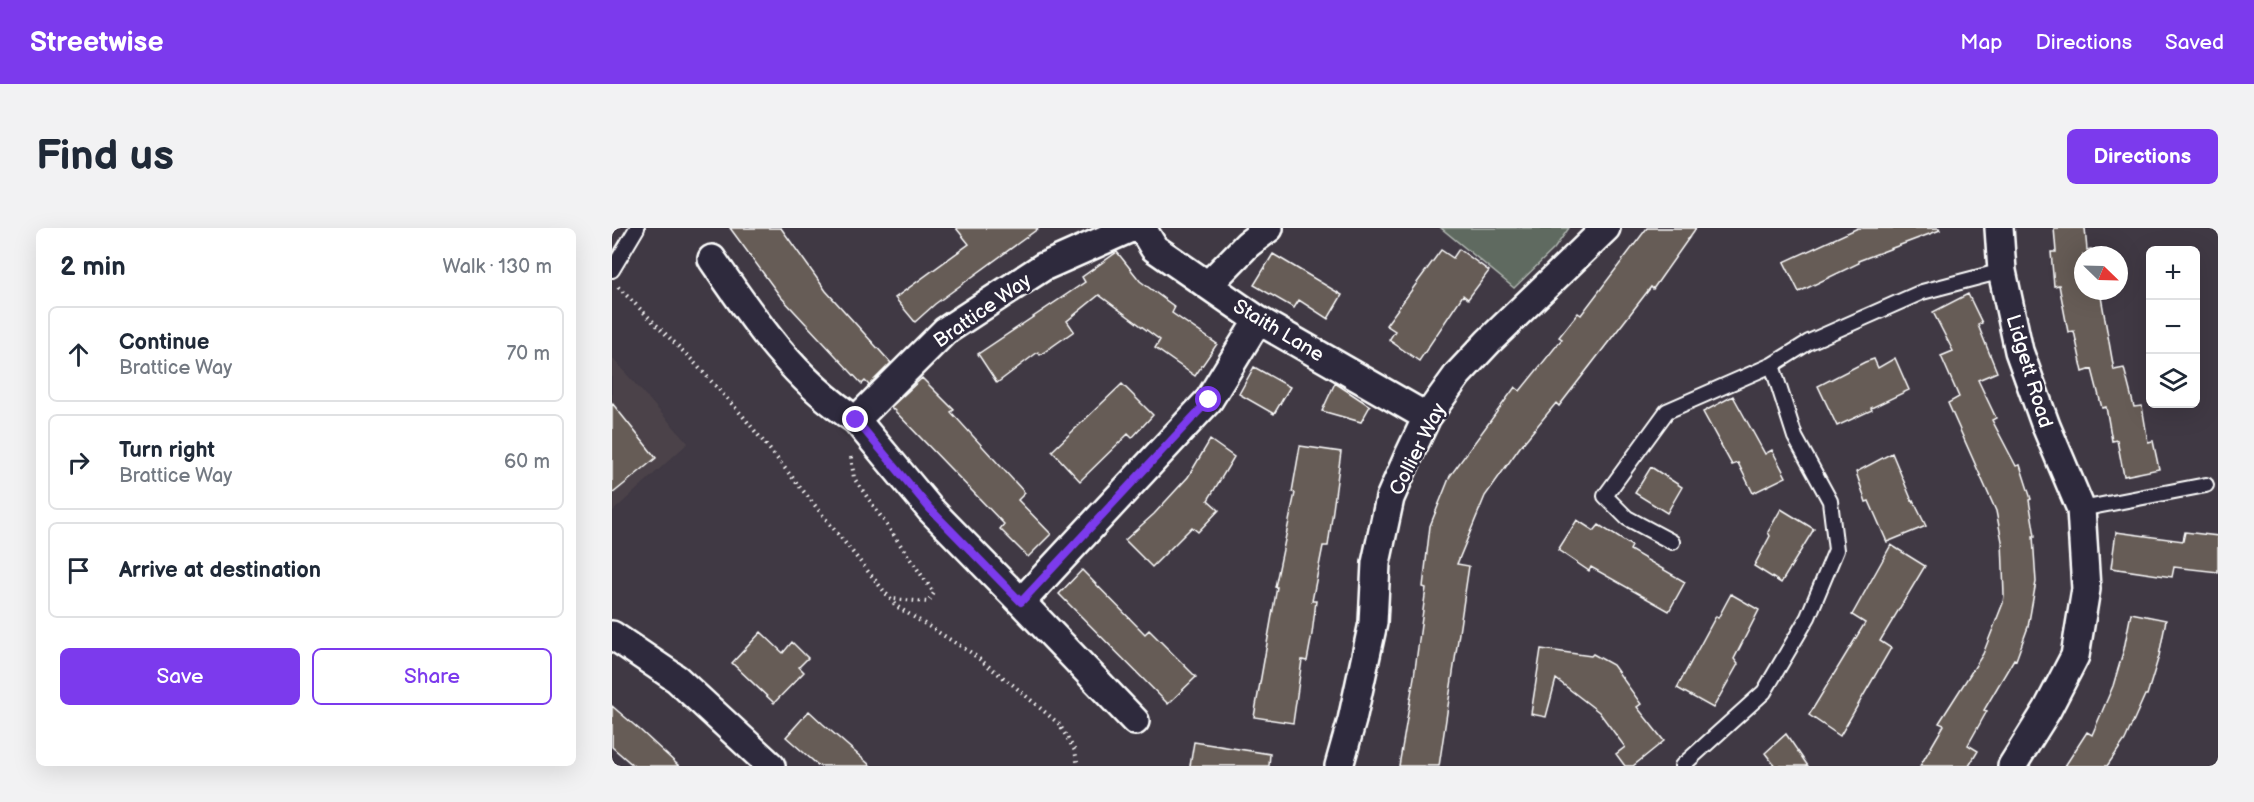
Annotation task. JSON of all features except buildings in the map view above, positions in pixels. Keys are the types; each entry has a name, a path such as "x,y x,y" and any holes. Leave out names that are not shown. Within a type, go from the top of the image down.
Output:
{"street":[{"name":"Brattice Way","path":"861,427 945,332 1043,267 1131,228"},
{"name":"Staith Lane","path":"1142,228 1154,248 1258,320 1428,417"},
{"path":"1208,285 1248,244 1269,228"},
{"name":"Collier Way","path":"1339,766 1352,720 1373,623 1376,563 1390,498 1428,417 1458,374 1488,342 1606,228"},
{"name":"Lidgett Road","path":"2000,228 2002,271 2019,351 2046,426 2081,509 2086,589 2075,656 2047,710 2012,766"},
{"path":"712,259 758,326 792,366 835,407 861,427 930,509 1135,721"},
{"path":"1021,602 1209,400 1258,320"},
{"path":"612,636 677,679 771,766"}],"lane":[{"path":"612,270 637,228"},
{"path":"1672,542 1627,518 1605,496 1667,411 1772,365 1809,342 1922,292 2002,271"},
{"path":"1682,766 1764,692 1808,616 1836,550 1830,501 1795,437 1772,365"},
{"path":"2081,509 2206,485"}],"path":[{"path":"612,281 692,359 742,415 774,458 896,606 970,652 1059,724 1075,750 1078,766"},
{"path":"861,427 851,454 854,478 934,593 928,602 892,599"}],"shaded area":[{"path":"612,358 688,443 612,512"}],"green space":[{"path":"1441,228 1569,228 1554,249 1514,288"}],"route":[{"path":"856,420 930,509 1021,602 1209,400"}]}
